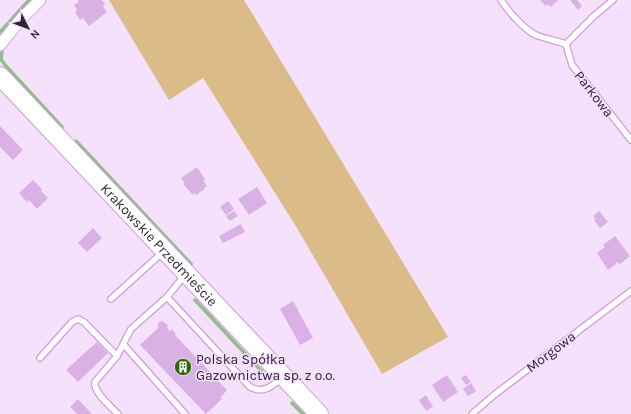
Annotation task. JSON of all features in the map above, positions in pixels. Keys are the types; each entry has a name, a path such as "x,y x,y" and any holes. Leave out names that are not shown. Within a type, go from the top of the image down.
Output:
{"main road":[{"name":"Krakowskie Przedmieście","path":"0,76 319,414"}],"street":[{"path":"0,45 21,19 40,0"}],"lane":[{"path":"501,0 519,22 536,35 566,44 594,16 613,0"},
{"name":"Parkowa","path":"566,44 572,65 631,140"},
{"path":"110,299 165,251"},
{"path":"118,414 97,392 94,386 97,379 117,356 131,330 167,296 187,274"},
{"name":"Morgowa","path":"472,414 494,395 631,291"},
{"path":"167,296 250,387 260,390 269,389 284,377"},
{"path":"40,358 72,322 78,319 84,322 117,356"},
{"path":"124,345 185,414"}],"shaded area":[{"path":"109,0 244,0 448,337 382,374 297,228 203,78 169,100"}],"building":[{"path":"78,0 102,0 105,4 103,6 107,12 89,26 83,18 80,20 75,12 77,10 74,5 79,2"},
{"path":"540,0 558,0 551,7 548,4 546,6"},
{"path":"570,0 577,0 582,6 578,10"},
{"path":"0,126 23,150 13,160 0,147"},
{"path":"197,167 205,179 203,180 207,186 196,195 195,193 193,195 183,184 185,183 181,178"},
{"path":"33,180 48,198 37,209 29,200 27,202 19,193"},
{"path":"257,187 267,203 249,215 238,199"},
{"path":"228,201 234,209 226,215 220,207"},
{"path":"234,211 238,216 230,221 226,216"},
{"path":"599,211 608,222 600,228 593,216"},
{"path":"241,224 245,232 223,243 219,236"},
{"path":"93,228 102,238 87,252 78,243"},
{"path":"615,236 630,256 620,264 617,262 608,270 597,253 605,247 603,245"},
{"path":"293,301 313,338 300,345 280,309"},
{"name":"Polska Spółka Gazownictwa sp. z o.o.","path":"162,321 168,325 167,328 170,331 172,329 176,334 175,335 227,390 220,398 222,399 206,414 140,345 158,328 159,322"},
{"path":"97,342 108,353 78,382 66,370"},
{"path":"447,375 458,392 443,402 432,385"},
{"path":"466,375 471,382 466,385 461,378"},
{"path":"471,383 476,391 468,396 463,389"},
{"path":"426,395 433,407 426,411 419,400"},
{"path":"78,399 92,414 77,414 70,407"}],"waterway":[{"path":"0,32 29,0"},
{"path":"2,52 1,59 5,65 62,127"},
{"path":"76,141 191,264"},
{"path":"195,300 265,375"},
{"path":"292,403 303,414"}],"place":[{"name":"Polska Spółka Gazownictwa sp. z o.o.","path":"183,367"}]}
